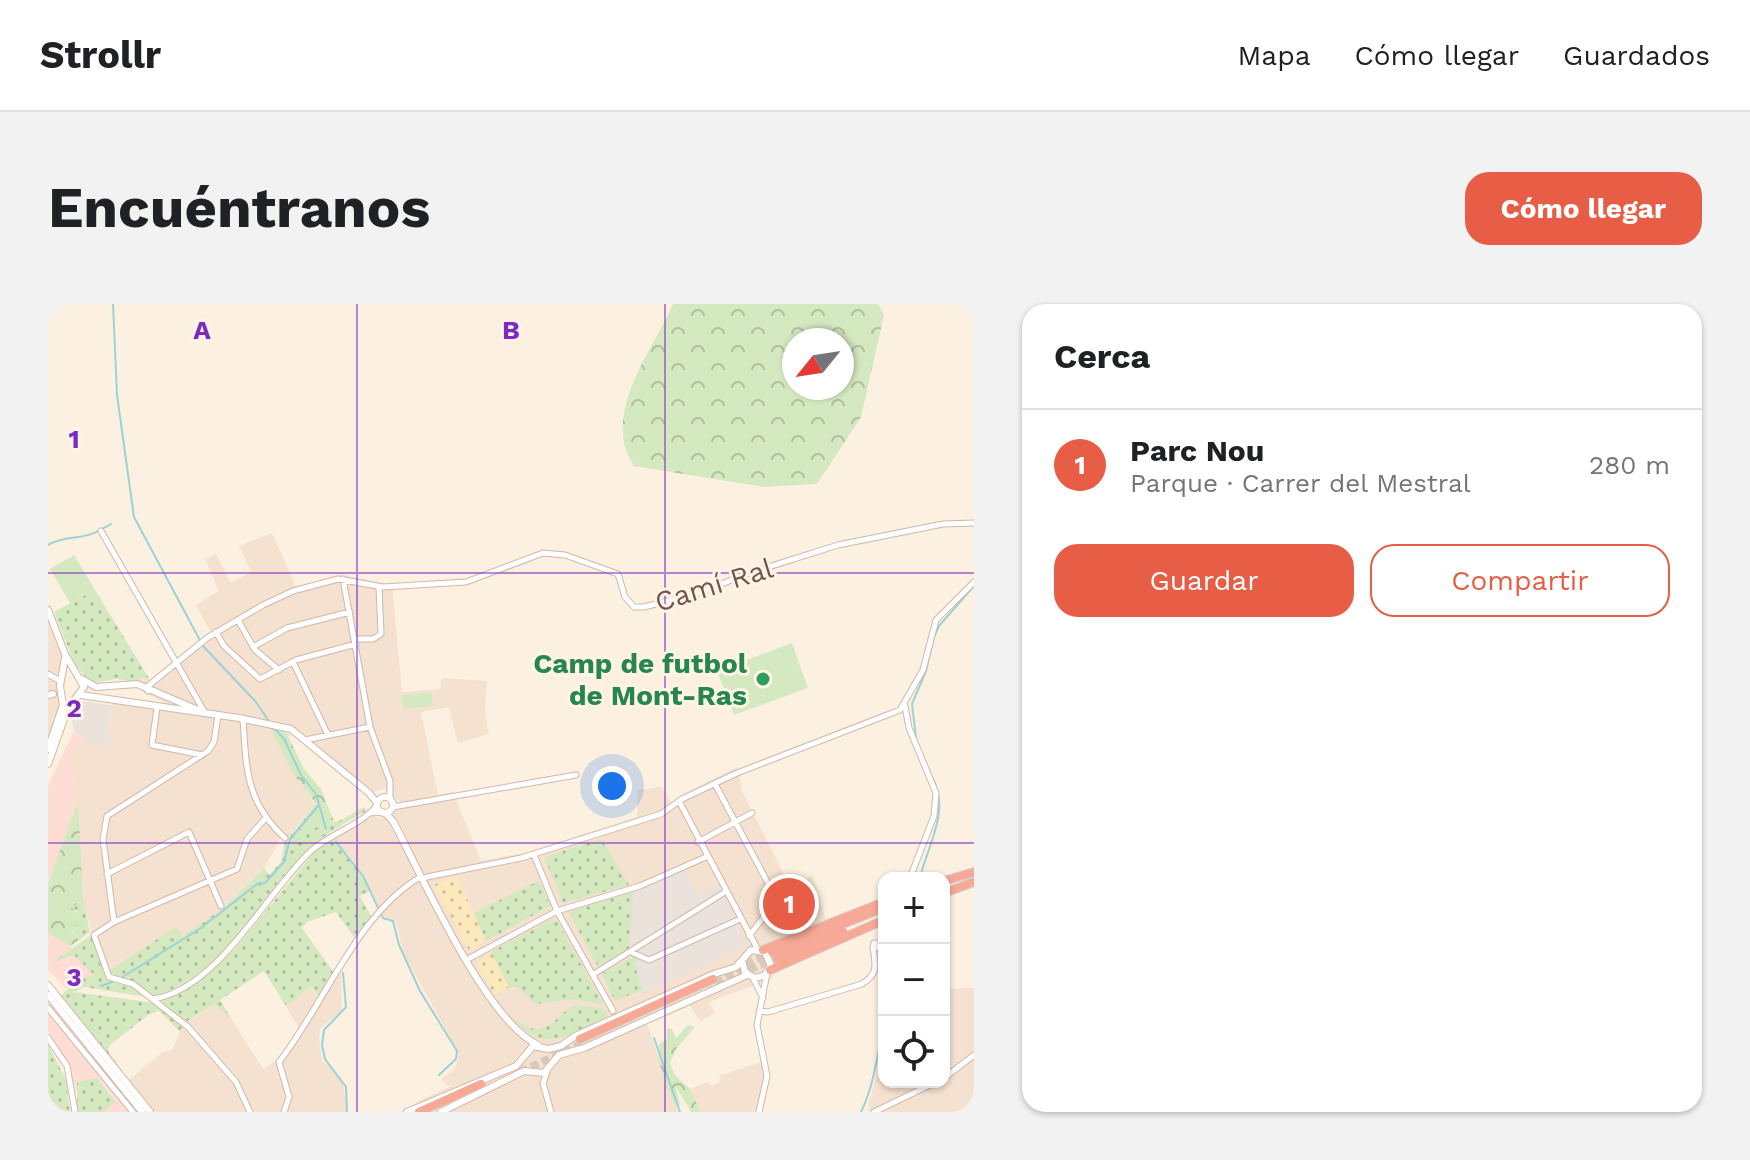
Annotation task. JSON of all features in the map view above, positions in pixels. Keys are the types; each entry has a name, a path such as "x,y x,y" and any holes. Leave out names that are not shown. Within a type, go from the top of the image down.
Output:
{"highway":[{"path":"950,880 974,872"},
{"path":"950,892 974,882"},
{"path":"760,948 864,908 878,906"},
{"path":"760,948 878,907"},
{"path":"760,948 878,919"},
{"path":"769,971 878,921"},
{"path":"582,1041 715,982"},
{"path":"419,1112 482,1086 432,1112"}],"main road":[{"path":"48,610 65,654 84,687 81,696 68,708 48,764"},
{"path":"48,749 61,712 65,654"},
{"path":"62,685 73,675 96,687 143,688 205,713"},
{"path":"62,685 67,697 81,696 243,718 291,729 369,793 385,802 423,878 500,1014 522,1037 548,1049 553,1061"},
{"path":"383,813 385,802"},
{"path":"383,813 385,802"},
{"path":"383,813 393,821"},
{"path":"441,1112 519,1073 548,1071 553,1061 566,1051 584,1048 750,976 769,971 771,960 760,948 728,971 714,974 548,1049"},
{"path":"742,961 750,976"},
{"path":"48,985 150,1112"},
{"path":"49,996 142,1112"},
{"path":"522,1037 531,1073"},
{"path":"407,1112 511,1068 538,1045"}],"street":[{"name":"Camí Ral","path":"381,587 476,580 532,555 554,553 618,574 628,601 634,607 644,607 703,592 743,575 838,545 943,524 974,523"},
{"path":"101,531 205,713"},
{"path":"343,579 370,727 390,781 385,802"},
{"path":"143,688 216,632 293,591 343,579 381,587 381,634 293,662 266,678 256,677 224,646 216,632"},
{"path":"912,872 937,803 936,793 909,728 905,706 923,670 936,620 974,582"},
{"path":"253,647 287,628 350,612"},
{"path":"237,620 253,647 280,670"},
{"path":"293,662 328,735"},
{"path":"48,674 62,685 50,694"},
{"path":"143,688 153,681"},
{"path":"284,1112 289,1097 279,1062 380,912 403,888 423,878 534,855 661,814 715,784 905,706"},
{"path":"157,707 152,745 203,755"},
{"path":"114,922 103,839 107,816 213,746 218,716"},
{"path":"243,718 247,768 265,819 285,838"},
{"path":"305,740 370,727"},
{"path":"152,999 185,985 225,953 305,857 333,833 385,802 402,804 576,775"},
{"path":"715,784 778,902"},
{"path":"680,802 725,892 760,948"},
{"path":"369,813 383,813"},
{"path":"698,842 752,813"},
{"path":"250,1112 236,1082 188,1027 133,984 109,977 94,935 114,922 237,869 247,839 265,819"},
{"path":"107,874 180,833 192,834 208,882 221,906"},
{"path":"534,855 557,911 613,1011"},
{"path":"468,959 557,911 640,886 706,857"},
{"path":"760,948 767,912 792,890"},
{"path":"593,975 633,953 725,892"},
{"path":"864,908 878,899"},
{"path":"778,902 800,905"},
{"path":"633,953 649,960 740,919"},
{"path":"759,1011 768,1012 862,984 874,976 873,948"},
{"path":"759,1112 767,1076 757,1030 769,971"},
{"path":"750,976 763,998"},
{"path":"48,1008 133,1112"},
{"path":"59,1008 59,1018"},
{"path":"48,1038 67,1066 75,1112"},
{"path":"950,1073 974,1055"},
{"path":"543,1083 548,1071"},
{"path":"531,1073 543,1083 551,1112"},
{"path":"874,1112 924,1088"}],"shaded area":[{"path":"272,533 296,587 344,575 392,585 402,692 440,689 442,678 487,681 485,712 489,734 458,743 449,707 421,712 438,795 453,792 481,861 527,852 637,817 638,790 662,787 672,804 676,798 737,767 743,793 791,888 812,875 826,921 770,945 781,969 769,980 709,1002 715,1013 705,1019 700,1021 690,1006 647,1024 678,1112 422,1112 417,1102 449,1087 441,1079 455,1069 459,1054 403,952 396,922 384,916 362,873 335,838 373,816 387,818 401,808 400,802 385,788 373,792 285,723 271,720 270,727 315,806 285,841 281,838 264,868 225,907 180,938 176,928 103,974 83,900 72,762 84,740 108,745 113,698 172,706 143,692 137,682 142,677 150,680 210,631 196,605 219,591 205,559 216,554 231,583 251,572 239,546"},
{"path":"48,618 64,663 57,687 61,703 48,743"},
{"path":"81,701 112,705 108,745 87,742 74,730 70,712"},
{"path":"74,730 84,740 72,762 78,801 48,883 48,786"},
{"path":"684,867 696,895 718,883 748,945 639,995 629,953 633,888"},
{"path":"48,926 95,975 66,989 48,969"},
{"path":"341,973 342,1010 321,1028 319,1037 322,1061 334,1069 343,1084 347,1112 132,1112 115,1091 163,1052 172,1050 183,1025 214,1004 232,1020 263,1069 279,1059 300,1030 286,1006 311,985 317,998 325,997"},
{"path":"974,988 974,1112 870,1112 868,1105 878,1070 878,1088 950,1088 950,989"},
{"path":"48,1010 130,1112 103,1112 116,1101 99,1080 86,1081 76,1092 69,1064 48,1032"},
{"path":"767,1060 770,1077 761,1112 701,1112 690,1089 708,1082 711,1086 721,1081 719,1076"}],"green space":[{"path":"673,304 878,304 884,315 861,417 817,484 764,487 634,466 625,446 623,426 626,405 642,363"},
{"path":"74,555 95,590 70,603 50,569"},
{"path":"95,590 150,680 142,677 137,682 117,679 92,683 75,665 54,612"},
{"name":"Camp de futbol de Mont-Ras","path":"792,643 808,688 734,715 717,671"},
{"path":"431,692 433,706 404,709 402,695"},
{"path":"270,727 291,735 288,736 304,769 321,789 334,822 308,830 297,828 316,804 293,773"},
{"path":"78,801 83,900 71,907 79,914 76,920 79,925 65,925 77,936 76,942 70,946 48,933 48,883"},
{"path":"364,807 366,811 309,849 222,953 180,986 154,996 137,984 110,975 108,971 176,927 181,937 225,907 264,868 269,875 281,862 285,841 297,828 339,821"},
{"path":"369,817 336,838 371,890 360,896 372,918 357,941 336,912 307,922 302,928 335,974 319,998 311,986 286,1006 264,971 220,1000 232,1020 214,1004 186,1022 160,1003 208,972 234,950 315,851"},
{"path":"601,839 629,885 563,903 544,857"},
{"path":"539,881 550,906 486,941 471,914"},
{"path":"633,891 629,950 598,967 568,911"},
{"path":"83,900 90,932 76,942 75,933 65,925 76,920 78,912 71,907"},
{"path":"551,920 557,921 603,1004 572,999 535,1004 518,987 509,987 491,952"},
{"path":"91,935 105,977 129,984 147,997 84,987 74,992 155,1003 183,1025 180,1032 159,1011 148,1015 110,1045 108,1051 127,1077 61,996 77,980 94,975 74,955 52,963"},
{"path":"634,956 639,961 634,963 642,990 615,1001 602,974"},
{"path":"576,1005 605,1009 608,1016 570,1034 548,1039 537,1037 513,1019 530,1028 544,1028"},
{"path":"688,1025 695,1027 676,1049 670,1063 675,1075 690,1089 701,1112 691,1112 676,1087 680,1105 676,1107 659,1060 659,1044 667,1039 667,1028 672,1029 676,1038"},
{"path":"48,1044 66,1080 70,1112 48,1112"},
{"path":"97,1078 116,1102 103,1112 77,1112 77,1082"}],"sand":[{"path":"457,876 486,941 469,950 433,885"},
{"path":"491,952 509,987 494,995 477,964"}],"waterway":[{"path":"113,304 117,395 134,517 203,646 256,702 268,720"},
{"path":"102,529 111,524"},
{"path":"48,545 98,531"},
{"path":"916,738 912,704 926,671 934,637 939,626 974,586"},
{"path":"274,728 284,739 301,775 316,794 326,829"},
{"path":"922,872 939,814 937,789 932,777"},
{"path":"121,978 201,928 257,884 265,883 284,862 290,839 318,806"},
{"path":"336,842 363,876 383,918 393,921 399,945 420,991 457,1051 456,1059 439,1075"},
{"path":"343,973 346,1007 324,1030 322,1045 325,1059 346,1087 347,1112"},
{"path":"101,986 115,981"},
{"path":"654,1038 680,1112"},
{"path":"861,1112 878,1054"}],"tunnel":[{"path":"713,979 771,953"},
{"path":"716,984 774,959"},
{"path":"520,1072 583,1043"}],"place":[{"name":"Camp de futbol de Mont-Ras","path":"763,679"},
{"name":"Parc Nou","path":"789,904"}]}
